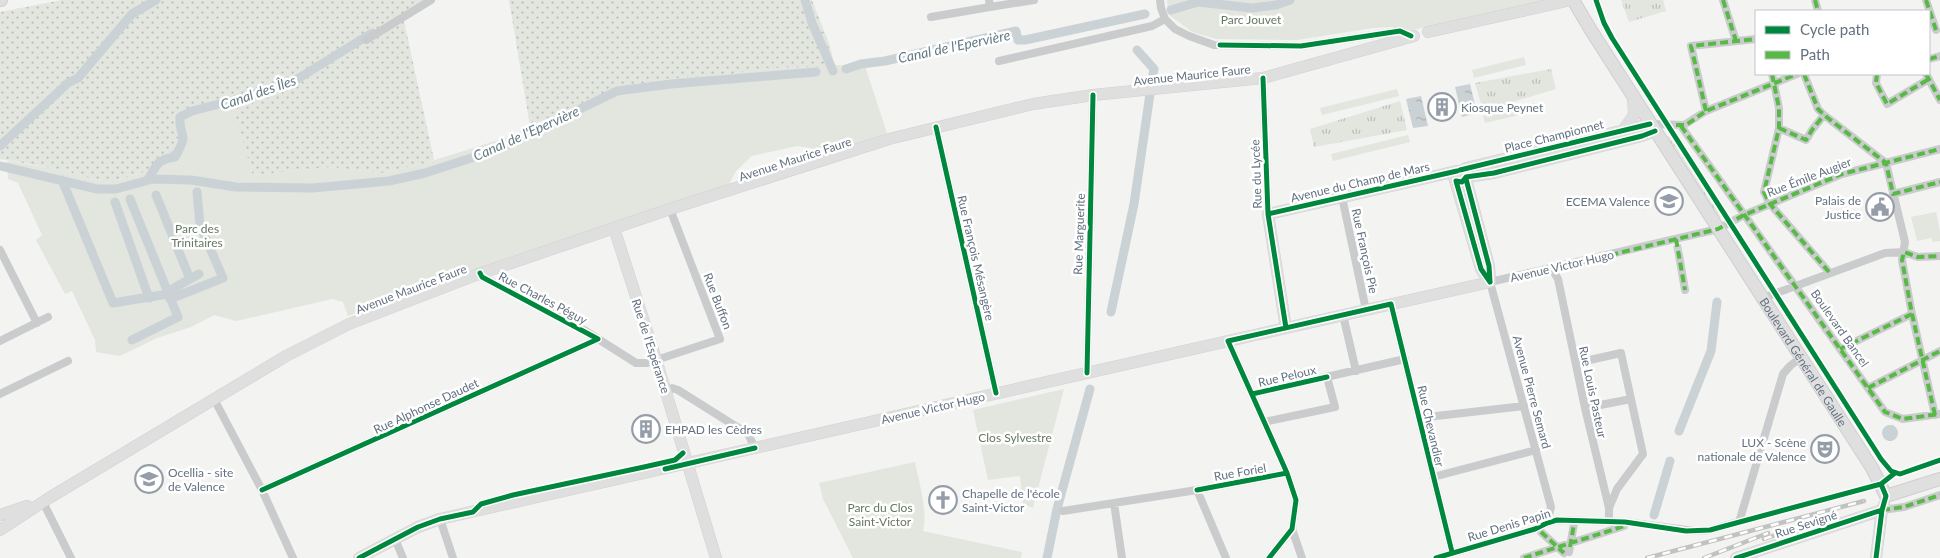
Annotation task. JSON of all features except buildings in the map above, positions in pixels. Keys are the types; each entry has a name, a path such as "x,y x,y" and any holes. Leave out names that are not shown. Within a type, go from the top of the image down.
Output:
{"main road":[{"path":"1572,0 1592,32"},
{"path":"1582,0 1592,32"},
{"name":"Boulevard Général de Gaulle","path":"1592,32 1872,468 1886,496"},
{"path":"1886,496 1940,479"}],"street":[{"path":"366,40 431,0"},
{"path":"931,18 990,4 1034,0"},
{"path":"1160,0 1165,19 1174,29 1214,45 1300,46 1400,31 1413,36"},
{"path":"1428,32 1559,1 1572,0"},
{"path":"1723,0 1736,41"},
{"path":"1930,14 1935,31"},
{"path":"999,61 1152,26 1165,19"},
{"name":"Avenue Maurice Faure","path":"2,522 32,509 286,356 350,324 480,273 670,209 889,139 936,127 1033,104 1093,95 1263,78 1413,36"},
{"path":"1706,111 1691,46 1755,39"},
{"path":"1772,75 1779,108 1779,128 1764,192 1770,204 1829,272"},
{"path":"1653,128 1667,125 1686,125 1706,111 1795,75"},
{"path":"1804,75 1818,109 1886,163 1905,242 1902,260 1912,314 1938,414"},
{"path":"1877,75 1876,83 1887,104 1928,76 1940,100"},
{"name":"Rue du Lycée","path":"1263,78 1268,214 1286,328"},
{"name":"Rue Marguerite","path":"1087,373 1093,95"},
{"path":"1624,129 1634,114 1633,97"},
{"path":"1779,128 1806,140 1824,115"},
{"name":"Boulevard Bancel","path":"1681,126 1886,412 1903,419 1938,414"},
{"name":"Rue François Mésangère","path":"936,127 996,394"},
{"name":"Place Championnet","path":"1462,175 1466,168 1624,129 1653,128"},
{"name":"Place Championnet","path":"1462,175 1494,173 1642,136 1653,128"},
{"name":"Rue Émile Augier","path":"1718,229 1744,215 1842,174 1940,149"},
{"path":"1462,175 1480,269 1490,282"},
{"name":"Avenue du Champ de Mars","path":"1268,214 1342,197 1462,175"},
{"path":"1893,194 1940,182"},
{"name":"Rue François Pie","path":"1342,197 1366,310"},
{"name":"Rue Buffon","path":"656,359 720,339 670,209"},
{"name":"Rue de l'Espérance","path":"614,228 666,391 716,558"},
{"name":"Avenue Victor Hugo","path":"359,558 418,527 440,519 1391,304 1676,242 1718,229"},
{"path":"0,250 37,323"},
{"path":"1763,298 1829,272 1885,253 1904,252 1918,257 1940,256"},
{"path":"1679,255 1685,290"},
{"name":"Rue Louis Pasteur","path":"1552,269 1558,279 1585,408 1609,508 1609,521"},
{"name":"Rue Charles Péguy","path":"480,273 482,277 598,339 636,363 647,363 656,359"},
{"name":"Avenue Pierre Semard","path":"1490,282 1551,507"},
{"name":"Rue Chevandier","path":"1391,304 1452,552"},
{"path":"1840,349 1912,314"},
{"path":"1343,315 1356,371"},
{"path":"0,340 48,317"},
{"name":"Rue Alphonse Daudet","path":"262,490 598,339"},
{"path":"1228,342 1287,474 1296,500 1292,529 1302,558"},
{"path":"1868,388 1940,351"},
{"path":"1576,364 1621,353 1632,399 1643,454 1617,489 1609,508"},
{"name":"Rue Denis Papin","path":"1436,558 1535,529 1546,523 1609,521 1695,531 1710,530 1738,522 1783,374 1801,358"},
{"name":"Rue Peloux","path":"1252,394 1405,359"},
{"path":"0,394 68,362"},
{"path":"1264,422 1335,406 1327,377"},
{"path":"666,391 672,388 678,390 748,434 755,448"},
{"path":"214,399 262,490 293,558"},
{"path":"1585,408 1632,399"},
{"path":"1419,418 1524,406"},
{"path":"1433,477 1536,450"},
{"name":"Rue Foriel","path":"1063,510 1197,490 1287,474"},
{"path":"1197,490 1226,558"},
{"path":"1882,510 1904,507 1940,495"},
{"path":"1876,558 1882,510 1886,496"},
{"path":"43,502 71,558"},
{"path":"1114,503 1122,558"},
{"name":"Rue Denis Papin","path":"1546,523 1551,507 1570,522"},
{"name":"Rue Sevigné","path":"1736,558 1882,510"},
{"path":"440,519 453,558"},
{"path":"1541,532 1567,552 1571,543 1570,522"},
{"path":"1524,558 1557,546 1608,533 1624,526"},
{"path":"1269,558 1292,529"},
{"path":"395,539 403,558"}],"green space":[{"path":"62,0 430,0 404,21 434,160 381,173 331,167 253,175 230,99 176,118 181,143 172,156 162,157 147,171 108,183 58,169 0,159 0,12"},
{"path":"509,0 812,0 830,46 834,65 823,67 766,68 715,77 686,77 616,87 598,97 530,126"},
{"name":"Parc Jouvet","path":"1167,0 1544,0 1409,31 1391,27 1373,28 1297,40 1216,39 1192,32 1168,14"},
{"path":"1621,0 1663,0 1666,11 1629,22"},
{"path":"1524,57 1526,65 1474,78 1472,70"},
{"name":"Parc des Trinitaires","path":"834,65 865,66 887,133 841,149 817,149 797,146 752,156 736,171 728,186 467,272 369,311 367,309 348,316 343,302 332,299 236,321 214,315 191,327 157,338 120,356 96,352 95,340 72,291 65,294 36,240 42,235 18,183 8,179 7,161 58,169 108,183 147,171 181,143 176,118 231,98 253,175 331,167 381,173 422,164 508,137 598,97 616,87 686,77 715,77 766,68"},
{"path":"1551,69 1556,89 1483,111 1475,83"},
{"path":"1397,89 1399,96 1322,115 1320,108"},
{"path":"1400,101 1407,130 1314,147 1310,129"},
{"path":"1535,103 1537,111 1485,123 1483,116"},
{"path":"1408,135 1410,142 1333,161 1331,154"},
{"path":"1669,136 1721,217 1719,218 1667,137"},
{"path":"1936,212 1940,241 1933,242 1931,238 1917,241 1911,217"},
{"name":"Clos Sylvestre","path":"1064,389 1033,508 1023,504 1020,476 988,480 973,410"},
{"name":"Parc du Clos Saint-Victor","path":"915,462 924,506 923,531 1022,552 1021,558 853,558 823,499 819,483"}],"water":[{"path":"1470,84 1477,113 1462,117 1455,87"},
{"path":"1421,96 1428,126 1413,128 1406,99"},
{"path":"1890,425 1896,427 1898,433 1896,439 1890,441 1884,439 1882,433 1884,427"}],"waterway":[{"name":"Canal des Îles","path":"0,146 68,83 78,78 132,14 156,0"},
{"path":"805,0 812,23 833,71"},
{"name":"Canal de l'Epervière","path":"1171,10 1198,2 1252,8 1276,5 1290,0"},
{"name":"Canal de l'Epervière","path":"846,69 861,64 885,61 1016,31 1018,40 1025,40 1145,14"},
{"name":"Canal des Îles","path":"148,180 158,164 164,159 175,157 180,148 183,138 180,117 192,111 235,100 294,81 372,33"},
{"path":"1137,50 1154,69 1151,85"},
{"name":"Canal de l'Epervière","path":"0,166 97,189 116,189 153,179 191,180 236,187 313,188 389,181 425,173 496,150 617,91 671,84 816,72"},
{"path":"1111,312 1134,204 1150,94"},
{"path":"62,180 113,303 168,294"},
{"path":"170,299 223,278 200,225 197,192"},
{"path":"156,195 190,279 167,292"},
{"path":"130,199 178,317 132,340"},
{"path":"115,202 149,298"},
{"path":"190,279 199,274"},
{"path":"1679,431 1711,351 1717,302"},
{"path":"1047,558 1057,509 1090,389"},
{"path":"1654,515 1670,461"}],"tunnel":[{"path":"1677,245 1679,255"}],"railway":[{"path":"1647,558 1864,501"},
{"path":"1764,539 1820,519"},
{"path":"1704,558 1768,533"}],"marked path":[{"path":"1723,0 1736,41"},
{"path":"1815,0 1818,10"},
{"path":"1926,0 1929,10"},
{"path":"1930,12 1936,30"},
{"path":"1706,111 1691,46 1755,39"},
{"path":"1930,59 1940,56"},
{"path":"1772,75 1779,108 1779,128 1764,192 1770,204 1829,272"},
{"path":"1676,125 1686,125 1706,111 1795,75"},
{"path":"1804,75 1818,109 1886,163 1893,194 1940,182"},
{"path":"1877,75 1876,83 1887,104 1929,79"},
{"path":"1927,75 1940,100"},
{"path":"1779,128 1806,140 1824,115"},
{"path":"1681,126 1885,412 1903,419 1940,414"},
{"path":"1552,269 1718,229 1744,215 1842,174 1940,149"},
{"path":"1676,239 1685,290"},
{"path":"1935,415 1902,260 1904,252 1918,257 1940,256"},
{"path":"1840,349 1912,314"},
{"path":"1868,388 1940,351"},
{"path":"1882,510 1904,507 1940,495"},
{"path":"1570,547 1574,524"},
{"path":"1524,558 1624,526"},
{"path":"1541,532 1564,553"}],"cycle path":[{"path":"1596,0 1604,23 1612,38 1881,459 1891,471 1900,474 1940,460"},
{"path":"1220,45 1301,46 1400,31 1411,36"},
{"path":"1263,78 1268,214 1286,328"},
{"path":"1087,373 1093,95"},
{"path":"1460,170 1650,124"},
{"path":"936,127 996,393"},
{"path":"1490,282 1481,269 1456,181 1462,182 1466,177 1494,173 1642,136 1655,131"},
{"path":"1268,214 1457,171"},
{"path":"1466,179 1489,266 1490,282"},
{"path":"480,273 482,277 598,339"},
{"path":"1269,558 1292,529 1296,500 1287,473 1228,341 1391,304 1452,552"},
{"path":"262,490 598,339"},
{"path":"1252,394 1327,377"},
{"path":"665,469 755,448"},
{"path":"359,558 418,527 440,519 473,512 481,504 513,495 675,460 683,453"},
{"path":"1197,490 1287,473"},
{"path":"1436,558 1535,529 1557,520 1625,522 1686,531 1710,530 1881,484 1895,473"},
{"path":"1876,558 1882,510 1886,496 1881,484"},
{"path":"1736,558 1882,510"}],"place":[{"name":"Kiosque Peynet","path":"1442,107"},
{"name":"ECEMA Valence","path":"1669,201"},
{"name":"Palais de Justice","path":"1880,207"},
{"name":"EHPAD les Cèdres","path":"646,429"},
{"name":"LUX - Scène nationale de Valence","path":"1825,449"},
{"name":"Ocellia - site de Valence","path":"149,479"},
{"name":"Chapelle de l'école Saint-Victor","path":"943,500"}]}
